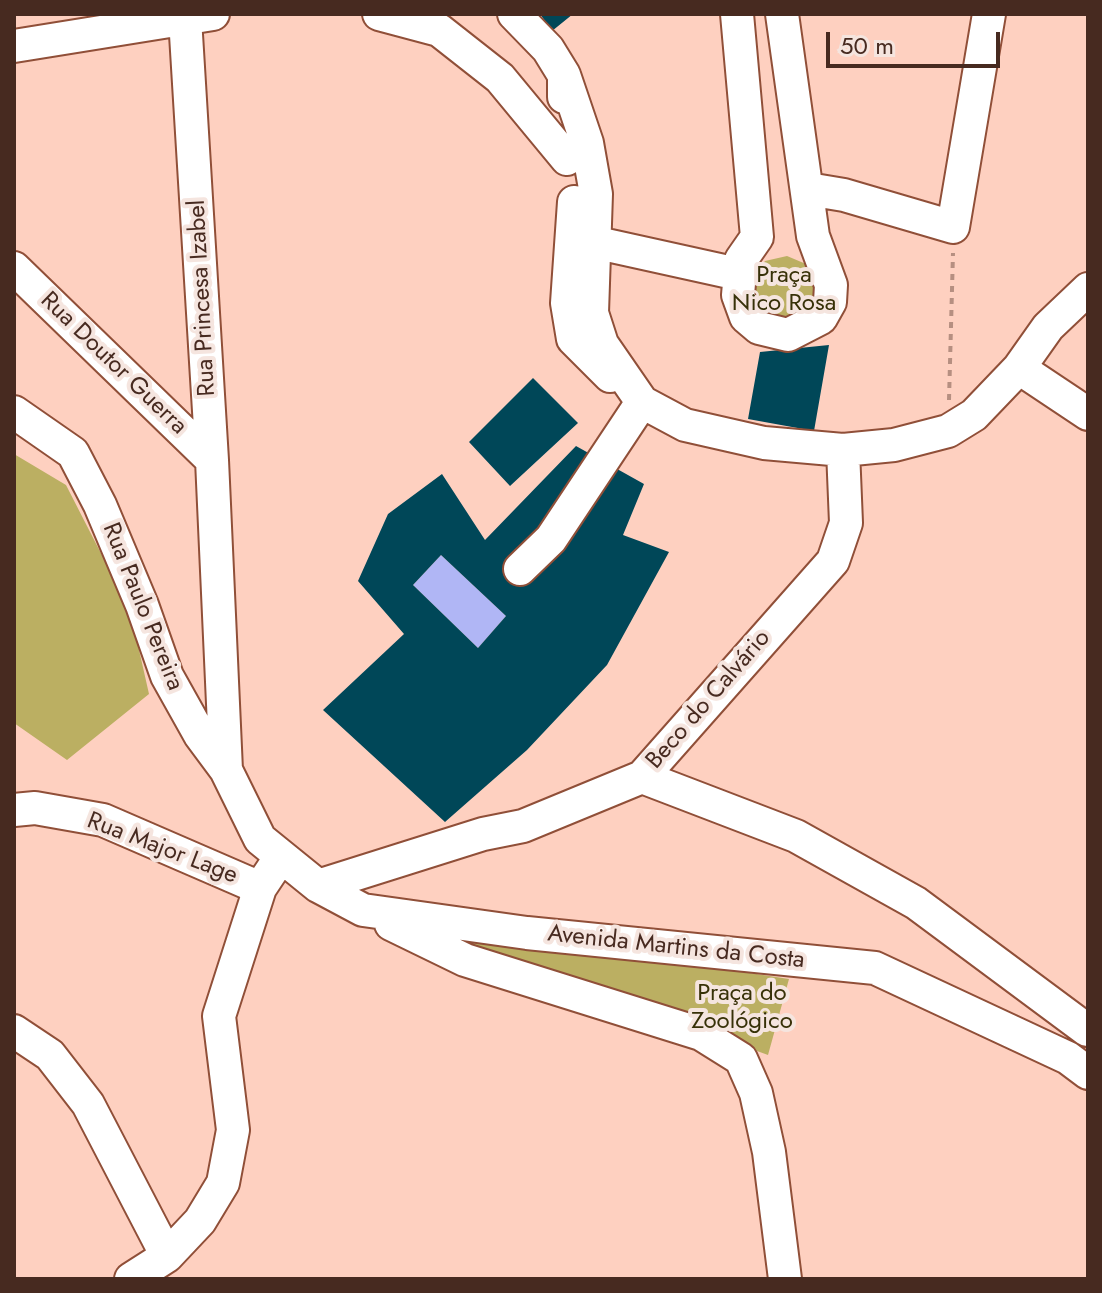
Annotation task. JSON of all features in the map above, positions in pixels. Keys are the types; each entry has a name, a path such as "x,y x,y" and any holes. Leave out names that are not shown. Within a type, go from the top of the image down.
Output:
{"street":[{"path":"379,14 439,30 500,78 567,159"},
{"path":"514,14 548,49 564,75 587,143 596,194 592,313 602,344 625,387"},
{"path":"737,14 757,237 741,260 738,295 746,317 759,328 788,335 821,318 830,302 831,285 813,236 782,14"},
{"path":"808,189 844,195 953,227 989,14"},
{"path":"14,46 199,16"},
{"name":"Rua Princesa Izabel","path":"199,16 212,460 226,770"},
{"path":"564,75 567,159 575,193 567,303 573,339 625,387 685,425 764,443 843,450 894,445 948,431 974,415 1019,368 1048,327 1088,289"},
{"path":"593,242 738,274"},
{"name":"Rua Doutor Guerra","path":"14,268 212,460"},
{"path":"1019,368 1088,414"},
{"path":"520,569 551,539 625,387"},
{"name":"Rua Paulo Pereira","path":"14,412 73,453 130,576 167,676 200,735 226,770 260,839 280,858"},
{"name":"Beco do Calvário","path":"318,886 483,834 523,826 642,777 700,707 833,561 846,523 843,450"},
{"path":"642,777 796,836 902,895 1088,1030 1078,1066"},
{"name":"Rua Major Lage","path":"14,810 35,808 103,820 260,888"},
{"path":"131,1279 167,1256 200,1221 223,1183 233,1130 219,1016 260,888 280,858"},
{"name":"Avenida Martins da Costa","path":"280,858 318,886 363,910 527,933 875,968 1078,1066"},
{"path":"363,910 465,960 701,1034 741,1059 756,1093 769,1152 785,1279"},
{"path":"14,1031 50,1055 88,1104 167,1256"}],"path":[{"path":"948,431 953,227"}],"green space":[{"name":"Praça Nico Rosa","path":"787,256 806,264 817,284 813,306 786,323 756,309 752,278 765,261"},
{"path":"14,454 66,485 130,610 149,694 67,760 14,723"},
{"name":"Praça do Zoológico","path":"434,933 685,963 789,979 768,1055"}],"water":[{"path":"441,555 506,616 478,648 413,585"}],"building":[{"path":"540,14 573,14 552,31"},
{"path":"829,345 814,431 748,419 760,352"},
{"path":"533,378 578,423 510,486 469,442"},
{"path":"576,446 644,484 623,535 669,552 607,665 527,750 445,822 323,710 404,634 358,581 388,514 442,474 485,540","holes":["441,555 506,616 478,648 413,585"]}]}
